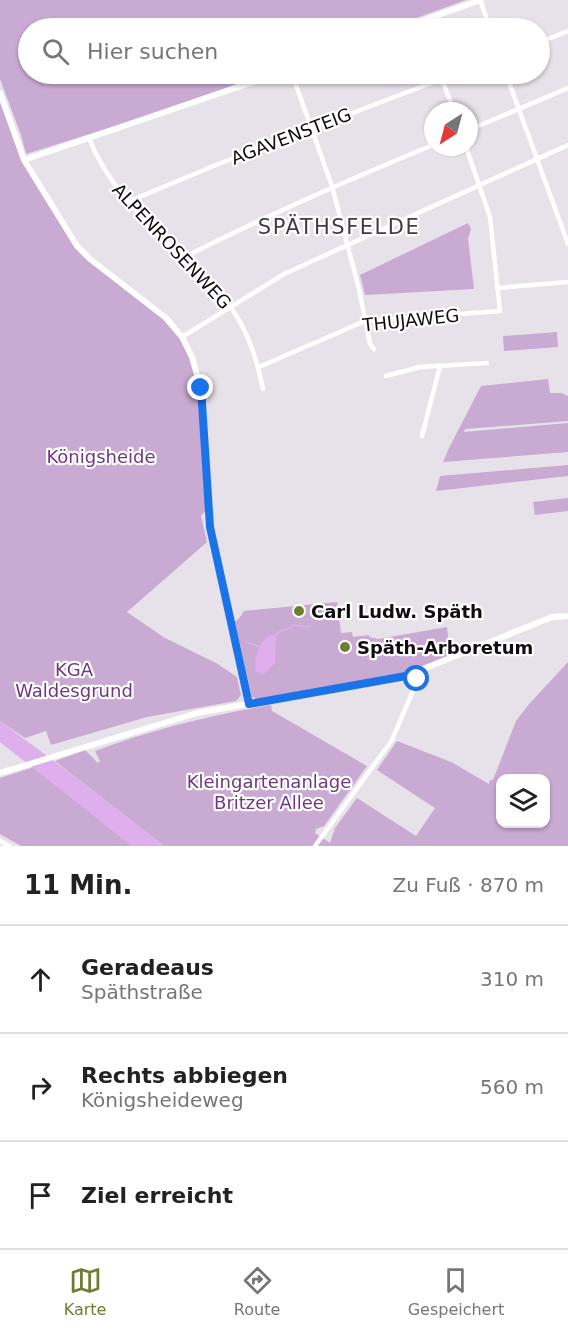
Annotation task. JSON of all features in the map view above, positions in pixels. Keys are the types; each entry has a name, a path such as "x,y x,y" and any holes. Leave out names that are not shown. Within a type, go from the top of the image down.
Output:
{"street":[{"path":"439,18 481,0 487,18"},
{"path":"550,38 568,32"},
{"path":"24,160 247,84"},
{"path":"296,84 332,186 370,344 374,350"},
{"name":"AGAVENSTEIG","path":"127,202 421,84"},
{"path":"444,84 451,102"},
{"path":"510,84 568,244"},
{"path":"478,126 568,88"},
{"path":"0,93 24,160 66,229 83,252 156,309 182,337 192,357 200,381 210,527 249,704"},
{"name":"ALPENROSENWEG","path":"89,138 110,179 127,202 231,307 246,332 259,367 263,389"},
{"path":"182,337 284,274 568,145"},
{"path":"183,258 255,221 332,186 424,149"},
{"path":"469,156 490,217 497,288 568,282"},
{"name":"THUJAWEG","path":"259,367 365,321 500,311 497,288"},
{"path":"386,376 405,370 487,363"},
{"path":"422,436 440,366"},
{"path":"0,773 190,715 410,675 552,617 568,616"},
{"path":"315,846 392,740 413,691 417,673"},
{"path":"410,675 413,691"},
{"path":"0,841 9,846"}],"green space":[{"path":"0,0 466,0 416,18 18,18 18,84 236,84 150,115 26,154 0,79"},
{"name":"Königsheide","path":"0,101 12,132 71,240 160,315 178,335 188,353 198,382 206,510 201,516 207,542 127,612 165,638 216,663 237,677 241,695 236,701 147,717 51,745 46,731 25,738 0,721"},
{"path":"468,223 471,229 468,239 474,289 365,295 360,275"},
{"path":"557,332 558,347 504,351 503,336"},
{"path":"548,379 550,393 561,393 568,396 568,421 465,429 464,432 568,423 568,452 443,462 481,386"},
{"path":"568,465 568,476 436,491 440,476"},
{"path":"568,498 568,511 535,515 533,502"},
{"name":"Späth-Arboretum","path":"337,602 341,633 352,632 353,637 369,635 369,637 378,639 447,627 450,655 405,673 256,699 252,697 235,622 244,611"},
{"name":"Kleingartenanlage Britzer Allee","path":"568,662 568,846 164,846 55,761 85,750 98,763 100,761 95,751 117,743 182,724 271,705 272,711 367,766 324,826 316,829 315,833 330,843 335,828 357,798 416,836 435,808 377,770 397,741 451,762 489,784 490,780 493,780 516,721"},
{"path":"34,767 132,846 21,846 0,834 0,778"}],"shaded area":[{"path":"273,635 276,637 275,663 264,674 256,672 255,662 258,650 264,640"},
{"path":"0,721 164,846 132,846 0,742"}],"waterway":[{"path":"275,636 279,631 293,625 307,627 309,625"},
{"path":"246,642 261,647"}],"place":[{"name":"Carl Ludw. Späth","path":"299,611"},
{"name":"Späth-Arboretum","path":"345,647"}],"district":[{"name":"SPÄTHSFELDE","path":"339,227"}],"route":[{"path":"201,388 210,527 249,704 417,673 417,679"}],"park label":[{"name":"KGA Waldesgrund","path":"74,679"}]}
